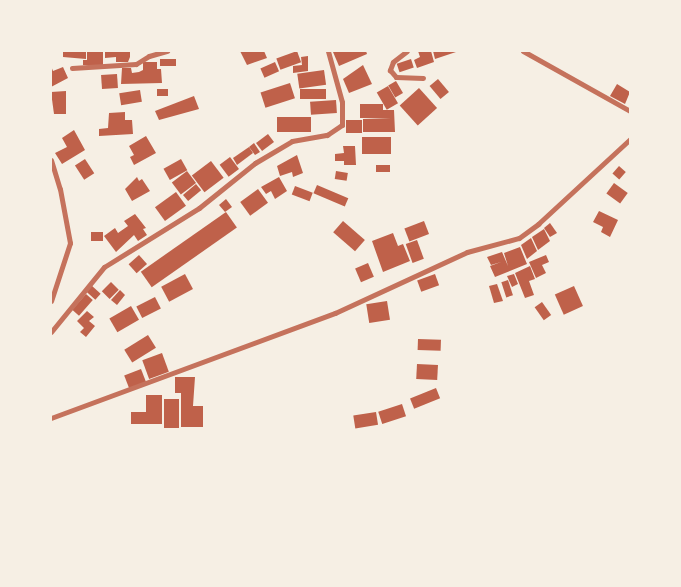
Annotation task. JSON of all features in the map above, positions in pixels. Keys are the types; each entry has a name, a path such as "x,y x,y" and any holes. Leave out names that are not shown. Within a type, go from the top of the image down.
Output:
{"street":[{"path":"72,68 136,64 149,56 167,51"},
{"path":"51,332 104,267 193,212 255,163 292,142 327,135 342,125 342,102 328,51"},
{"path":"408,51 393,62 390,70 396,77 423,78"},
{"path":"523,51 630,111"},
{"path":"51,418 335,313 467,252 519,238 538,224 630,139"},
{"path":"51,160 60,189 70,243 51,301"}],"building":[{"path":"63,51 86,51 86,59 63,57"},
{"path":"87,51 103,51 103,65 83,65 83,60 87,60"},
{"path":"105,51 130,51 130,57 128,62 116,62 116,57 105,58"},
{"path":"240,51 264,51 267,58 247,65"},
{"path":"297,51 301,62 280,70 276,59"},
{"path":"366,51 367,54 339,66 333,52"},
{"path":"418,51 431,51 434,62 417,68 414,60 420,57"},
{"path":"433,51 456,51 456,52 435,59"},
{"path":"308,56 308,71 293,73 293,66 302,65 301,57"},
{"path":"160,59 176,59 176,66 160,66"},
{"path":"411,59 414,68 400,72 397,64"},
{"path":"143,62 157,62 157,69 161,69 162,83 121,84 122,68 131,68 132,73 139,72 143,70"},
{"path":"275,62 279,71 264,78 260,69"},
{"path":"363,65 372,84 349,93 343,79"},
{"path":"51,66 53,71 63,67 68,78 51,87"},
{"path":"324,70 326,85 299,89 297,74"},
{"path":"117,74 118,88 102,89 101,75"},
{"path":"438,79 449,92 441,99 430,86"},
{"path":"396,81 403,93 395,98 388,86"},
{"path":"290,83 295,98 265,108 261,93"},
{"path":"617,84 630,92 625,104 610,96"},
{"path":"388,86 398,103 387,110 377,92"},
{"path":"419,88 437,108 418,125 400,105"},
{"path":"157,89 168,89 168,96 157,96"},
{"path":"300,89 326,89 326,99 300,99"},
{"path":"140,90 142,102 121,105 119,93"},
{"path":"66,91 66,114 54,114 51,92"},
{"path":"194,96 199,109 159,120 155,111"},
{"path":"336,100 337,113 311,115 310,102"},
{"path":"360,104 383,104 383,110 394,110 395,132 363,132 363,119 391,118 360,118"},
{"path":"125,112 125,120 132,120 133,134 99,136 99,129 108,128 109,113"},
{"path":"277,117 311,117 311,132 277,132"},
{"path":"346,120 362,120 362,133 346,133"},
{"path":"74,130 85,150 62,164 55,153 67,147 62,138"},
{"path":"268,134 274,142 262,151 256,143"},
{"path":"146,136 156,153 134,165 130,157 134,155 129,146"},
{"path":"362,137 391,137 391,154 362,154"},
{"path":"254,143 260,152 255,155 249,147"},
{"path":"343,146 355,146 356,165 344,165 344,161 335,161 335,154 344,153"},
{"path":"249,147 253,153 237,165 233,158"},
{"path":"297,155 303,173 293,177 292,172 280,176 277,166"},
{"path":"230,157 239,169 229,177 220,165"},
{"path":"85,159 94,173 84,180 75,166"},
{"path":"181,159 187,170 170,180 164,169"},
{"path":"211,161 224,178 204,192 192,175"},
{"path":"376,165 390,165 390,172 376,172"},
{"path":"619,166 626,172 619,179 612,174"},
{"path":"187,171 196,183 181,194 172,182"},
{"path":"336,171 348,173 347,181 335,179"},
{"path":"137,177 139,181 142,179 150,191 132,201 125,189"},
{"path":"279,177 287,191 275,199 271,191 266,194 261,187"},
{"path":"614,183 628,193 620,204 606,194"},
{"path":"196,184 201,190 188,201 183,195"},
{"path":"317,185 348,198 345,207 313,193"},
{"path":"295,186 313,193 310,201 292,194"},
{"path":"258,189 268,203 250,216 240,202"},
{"path":"176,192 186,206 165,221 155,207"},
{"path":"226,199 232,207 225,212 219,205"},
{"path":"599,211 618,220 610,237 601,232 603,227 593,222"},
{"path":"226,212 237,228 152,287 141,272"},
{"path":"135,214 146,228 143,229 147,235 138,241 134,235 116,252 104,236 115,228 118,233 128,226 124,221"},
{"path":"343,221 365,240 355,251 333,232"},
{"path":"424,221 429,234 409,242 404,229"},
{"path":"550,223 557,233 550,237 544,228"},
{"path":"544,229 550,241 538,250 532,237"},
{"path":"91,232 103,232 103,241 91,241"},
{"path":"393,233 398,246 403,244 410,261 383,272 372,241"},
{"path":"531,238 537,251 527,259 521,245"},
{"path":"417,240 424,259 413,263 406,244"},
{"path":"520,247 527,264 495,277 490,266 501,262 491,265 487,257 502,252 508,266 504,253"},
{"path":"139,255 147,264 137,273 129,264"},
{"path":"546,255 549,262 542,265 546,273 536,278 529,262"},
{"path":"368,263 374,277 361,282 355,268"},
{"path":"530,266 535,279 529,281 534,295 525,298 515,273"},
{"path":"185,274 193,289 169,302 161,287"},
{"path":"435,274 439,285 421,292 417,280"},
{"path":"514,274 518,284 512,287 507,276"},
{"path":"508,280 513,295 506,297 501,282"},
{"path":"111,282 119,290 110,299 102,291"},
{"path":"497,284 503,301 494,303 489,286"},
{"path":"91,285 101,294 95,300 86,291"},
{"path":"574,286 583,306 564,315 555,295"},
{"path":"120,290 125,295 117,305 111,300"},
{"path":"86,294 93,300 79,316 72,310"},
{"path":"155,297 161,309 142,318 136,307"},
{"path":"387,301 390,320 369,323 366,304"},
{"path":"542,302 551,315 544,320 535,307"},
{"path":"131,306 139,320 117,332 109,318"},
{"path":"87,311 94,317 89,321 95,326 86,337 80,332 84,328 77,321"},
{"path":"148,335 156,348 132,363 124,350"},
{"path":"418,339 441,340 441,351 418,350"},
{"path":"162,353 169,372 149,379 142,360"},
{"path":"417,364 438,365 437,380 416,379"},
{"path":"141,369 146,382 129,389 124,375"},
{"path":"175,377 195,377 193,406 203,406 203,427 181,427 181,393 175,393"},
{"path":"436,388 440,398 414,409 410,398"},
{"path":"146,395 162,395 162,424 131,424 131,412 146,412"},
{"path":"164,399 179,399 179,428 164,428"},
{"path":"402,404 406,416 382,424 378,412"},
{"path":"376,412 378,425 355,428 353,416"}]}
